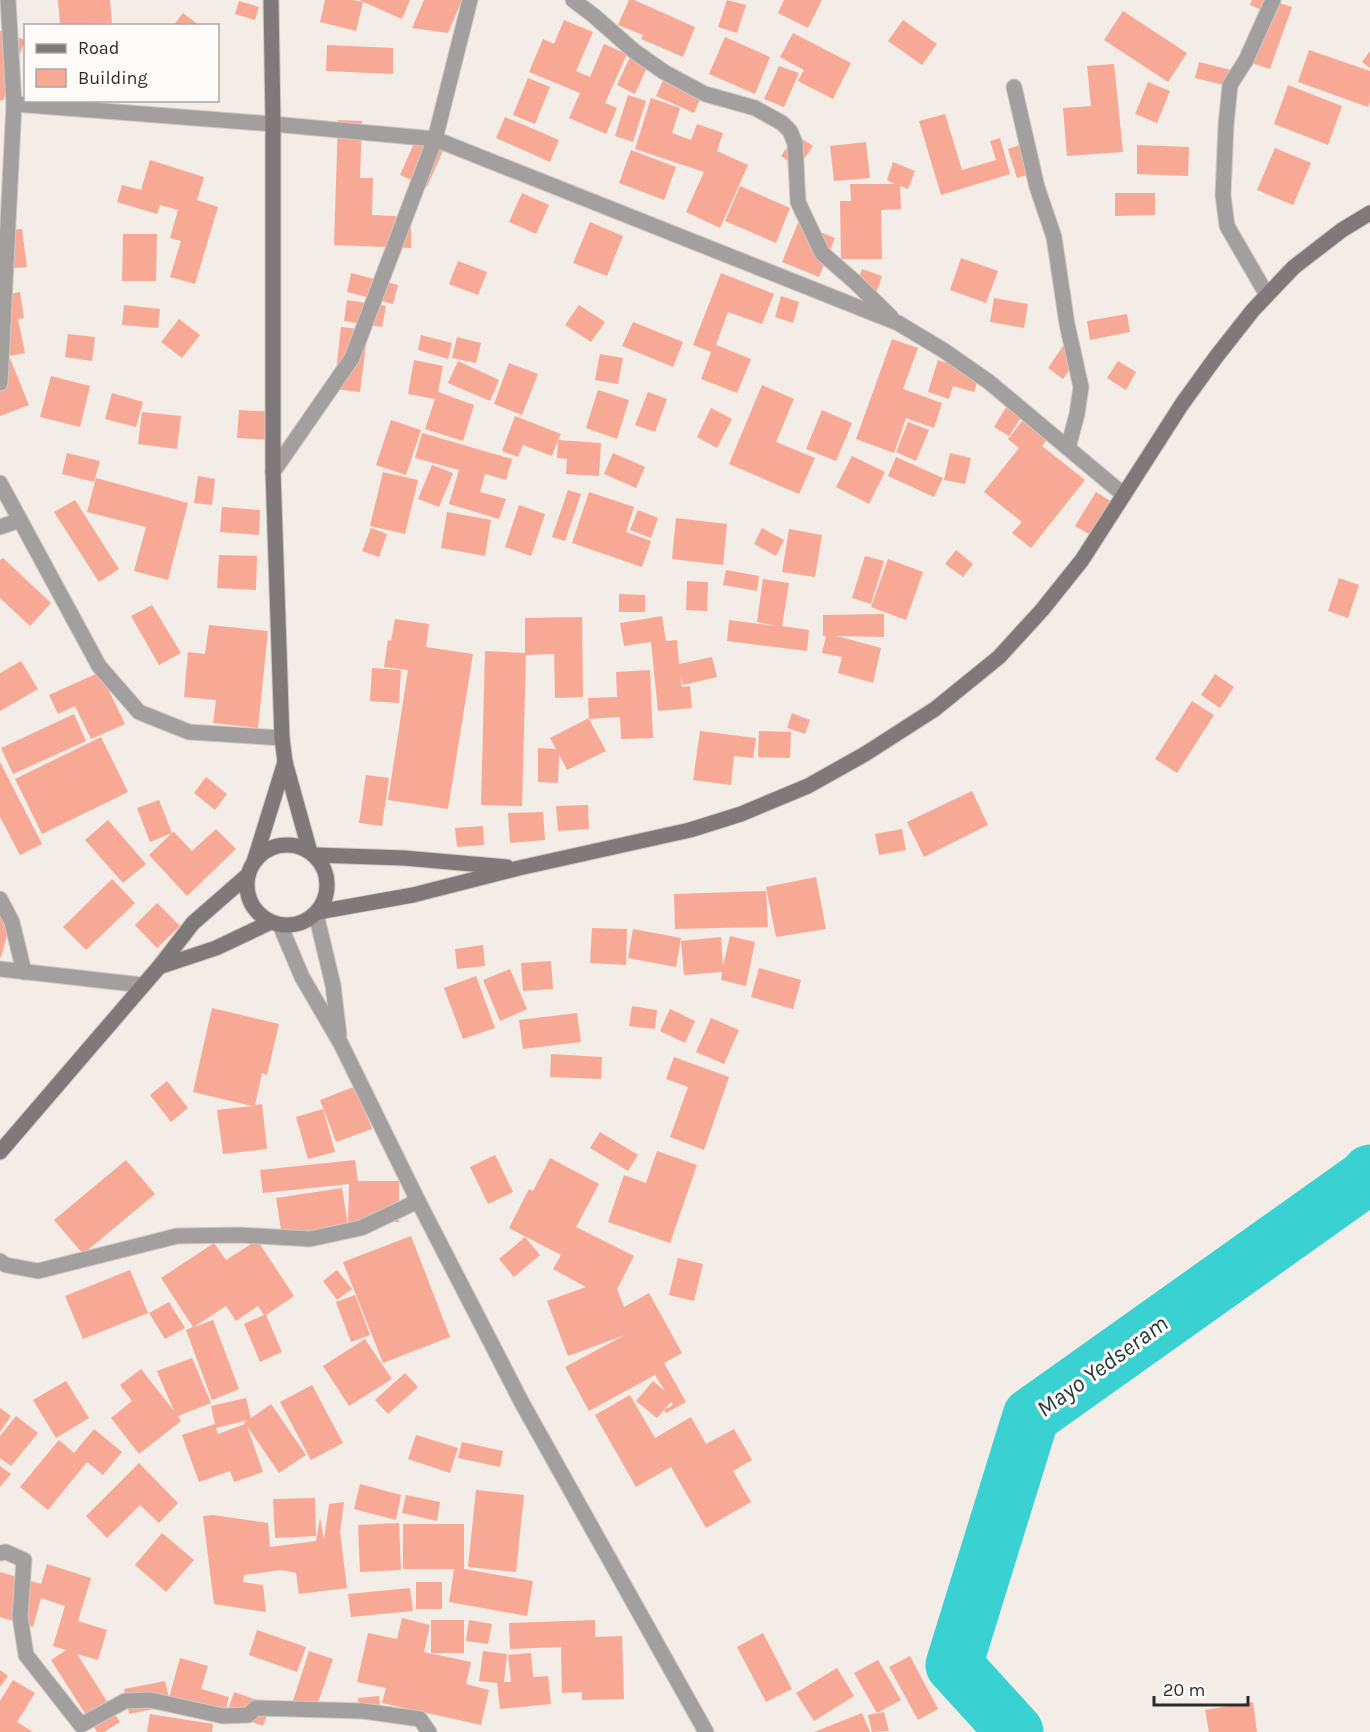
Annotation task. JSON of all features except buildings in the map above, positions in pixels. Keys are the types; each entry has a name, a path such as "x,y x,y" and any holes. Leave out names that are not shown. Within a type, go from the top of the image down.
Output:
{"street":[{"path":"0,383 14,104 8,0"},
{"path":"271,0 273,472 282,738 285,762 312,854 326,873 327,894 317,913 305,922 293,925 275,923 261,916 249,897 247,886 285,762"},
{"path":"273,472 352,358 435,139 470,0"},
{"path":"573,0 634,51 664,72 705,94 755,108 782,123 790,131 795,143 798,202 822,253 855,281 897,323"},
{"path":"1267,295 1227,226 1223,195 1230,85 1245,60 1274,0"},
{"path":"1014,87 1037,187 1054,237 1067,324 1081,387 1068,448"},
{"path":"14,104 435,139 897,323 943,350 989,382 1124,495"},
{"path":"317,913 413,895 519,868 690,830 741,814 808,786 935,709 999,657 1042,610 1075,568 1216,357 1267,295 1294,267 1342,230 1370,213"},
{"path":"0,483 99,666 139,712 189,732 282,738"},
{"path":"0,527 20,520"},
{"path":"0,1152 194,923 251,869 263,853 286,845 299,847 312,854 404,858 519,868"},
{"path":"0,899 12,921 24,972"},
{"path":"317,913 333,985 341,1044"},
{"path":"159,967 216,948 275,923"},
{"path":"275,923 302,977 341,1044 418,1201 522,1403 706,1732"},
{"path":"0,969 142,985"},
{"path":"0,1261 6,1265 38,1271 177,1236 240,1235 310,1239 361,1228 418,1201"},
{"path":"0,1553 6,1552 24,1560 20,1616 26,1655 81,1725 124,1701 150,1700 223,1716 248,1715 256,1708 363,1711 420,1719 429,1732"}],"waterway":[{"name":"Mayo Yedseram","path":"1015,1732 954,1665 1031,1416 1370,1173"}]}
